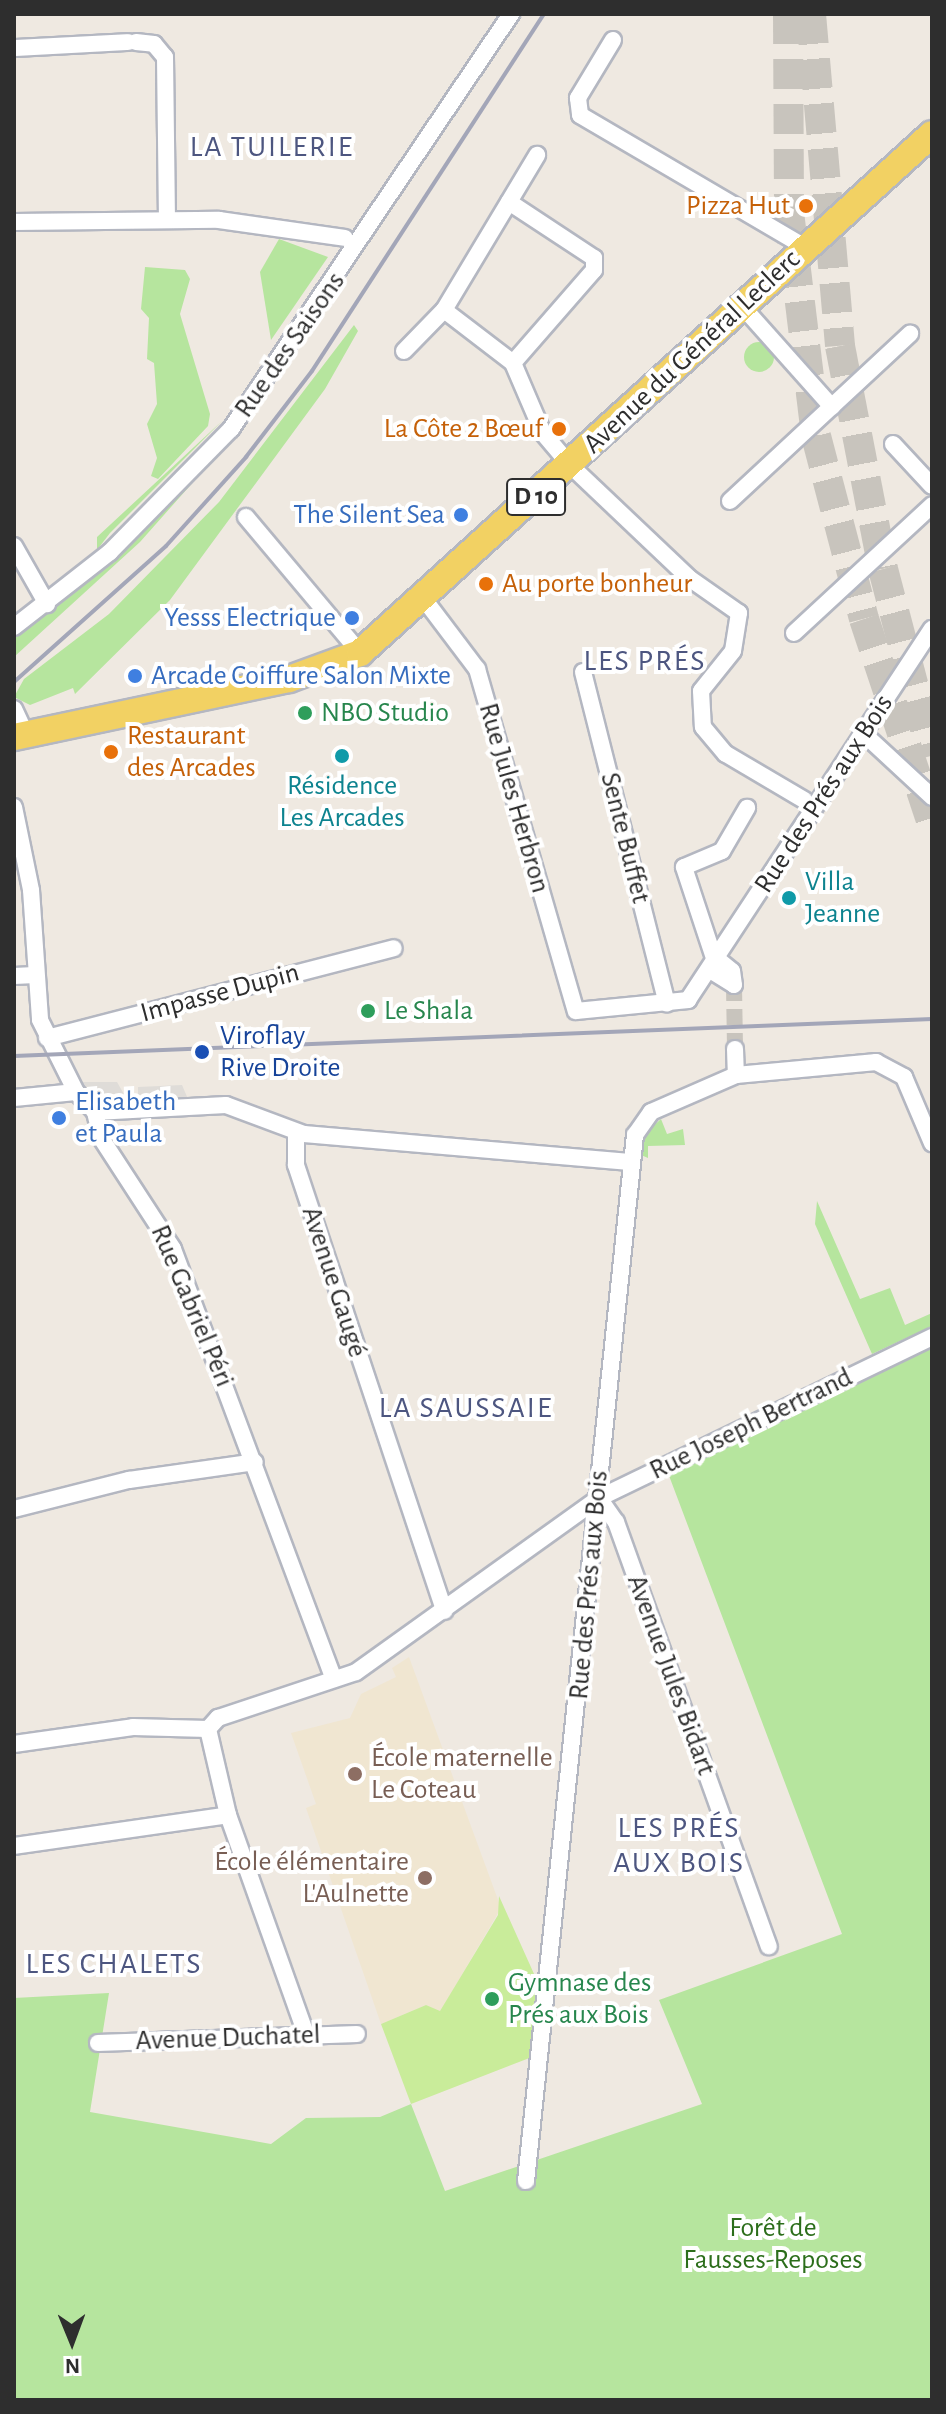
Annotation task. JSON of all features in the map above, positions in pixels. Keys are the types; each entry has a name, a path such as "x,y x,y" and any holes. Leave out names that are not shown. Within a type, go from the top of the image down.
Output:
{"main road":[{"name":"Avenue du Général Leclerc","path":"20,736 289,679 360,653 424,599 932,134"}],"street":[{"name":"Rue des Saisons","path":"14,627 110,552 231,429 511,14"},
{"path":"613,40 578,98 580,115 805,247"},
{"path":"14,48 132,42 154,44 165,57 167,220"},
{"path":"404,351 444,310 537,155"},
{"path":"509,202 594,258 594,270 513,363"},
{"path":"14,222 249,222 345,238"},
{"path":"742,306 832,407"},
{"path":"444,310 513,363 543,433 570,465 689,578 739,613 733,651 701,691 703,727 726,754 804,800"},
{"path":"730,501 910,334"},
{"path":"893,444 932,486"},
{"path":"794,633 932,505"},
{"path":"246,517 360,653"},
{"path":"14,546 47,604"},
{"name":"Rue Jules Herbron","path":"424,599 477,669 576,1011 667,1004"},
{"name":"Rue des Prés aux Bois","path":"667,1004 688,1000 932,629"},
{"name":"Sente Buffet","path":"583,672 667,1004"},
{"path":"14,709 20,736"},
{"path":"863,733 932,797"},
{"name":"Rue Gabriel Péri","path":"14,807 31,890 35,975 47,1038 76,1092 95,1112 101,1138 173,1249 334,1679"},
{"path":"714,963 684,867 722,851 747,808"},
{"name":"Impasse Dupin","path":"47,1038 394,948"},
{"path":"14,976 35,975"},
{"path":"735,1049 736,1075"},
{"name":"Rue des Prés aux Bois","path":"526,2181 635,1135 651,1112 736,1075 886,1062 904,1077 932,1143"},
{"path":"14,1098 76,1092"},
{"path":"95,1112 220,1105 296,1133 630,1162"},
{"name":"Avenue Gaugé","path":"296,1133 296,1165 444,1611"},
{"name":"Rue Joseph Bertrand","path":"208,1729 218,1718 334,1679 394,1650 599,1498 932,1337"},
{"path":"14,1509 129,1480 255,1462"},
{"name":"Avenue Jules Bidart","path":"599,1498 616,1522 769,1946"},
{"path":"14,1744 133,1727 208,1729 228,1815 306,2034"},
{"path":"14,1846 228,1815"},
{"name":"Avenue Duchatel","path":"98,2043 357,2034"}],"shaded area":[{"path":"78,1082 117,1082 125,1096 138,1095 138,1087 182,1085 188,1099 101,1102"},
{"name":"École élémentaire L'Aulnette","path":"409,1657 501,1908 440,2012 426,2005 381,2024 306,1808 316,1804 291,1733 350,1718 361,1694 396,1677 392,1668"}],"green space":[{"path":"279,239 328,257 271,340 260,272"},
{"path":"145,267 185,270 190,279 180,314 210,414 208,426 158,479 151,476 157,458 147,424 157,404 154,363 147,359 149,318 141,309"},
{"path":"354,325 358,331 325,389 170,600 75,694 73,688 30,705 14,697 24,679 109,614 219,502"},
{"path":"759,342 770,346 774,357 770,368 759,372 748,368 744,357 748,346"},
{"path":"222,421 110,533 97,550 97,537"},
{"path":"234,436 140,542 14,657 14,632 131,543"},
{"path":"661,1119 667,1134 683,1129 685,1145 648,1146 648,1158 641,1155 641,1137"},
{"path":"817,1201 860,1299 890,1288 905,1325 932,1313 932,1326 872,1354 815,1224"},
{"name":"Forêt de Fausses-Reposes","path":"932,1344 932,2400 14,2400 14,1998 109,1993 90,2112 271,2144 306,2118 380,2117 411,2104 445,2191 702,2104 659,2000 842,1934 668,1473"},
{"name":"Gymnase des Prés aux Bois","path":"499,1896 539,1985 532,2057 411,2104 381,2024 426,2005 440,2011 498,1915"}],"tunnel":[{"path":"788,14 789,212 816,436 864,619 932,823"},
{"path":"811,14 840,346 883,569 932,756"},
{"path":"734,985 735,1049"}],"railway":[{"path":"14,682 166,546 246,457 312,371 544,14"},
{"path":"14,1056 932,1019"}],"place":[{"name":"Pizza Hut","path":"806,206"},
{"name":"La Côte 2 Bœuf","path":"559,429"},
{"name":"The Silent Sea","path":"461,515"},
{"name":"Au porte bonheur","path":"486,584"},
{"name":"Yesss Electrique","path":"352,618"},
{"name":"Arcade Coiffure Salon Mixte","path":"135,676"},
{"name":"NBO Studio","path":"305,713"},
{"name":"Restaurant des Arcades","path":"111,752"},
{"name":"Résidence Les Arcades","path":"342,756"},
{"name":"Villa Jeanne","path":"789,898"},
{"name":"Le Shala","path":"368,1011"},
{"name":"Viroflay Rive Droite","path":"202,1052"},
{"name":"Elisabeth et Paula","path":"59,1118"},
{"name":"École maternelle Le Coteau","path":"355,1774"},
{"name":"École élémentaire L'Aulnette","path":"425,1878"},
{"name":"Gymnase des Prés aux Bois","path":"492,1999"}],"district":[{"name":"LA TUILERIE","path":"272,147"},
{"name":"LES PRÉS","path":"645,661"},
{"name":"LA SAUSSAIE","path":"466,1408"},
{"name":"LES PRÉS AUX BOIS","path":"679,1845"},
{"name":"LES CHALETS","path":"114,1964"}]}
